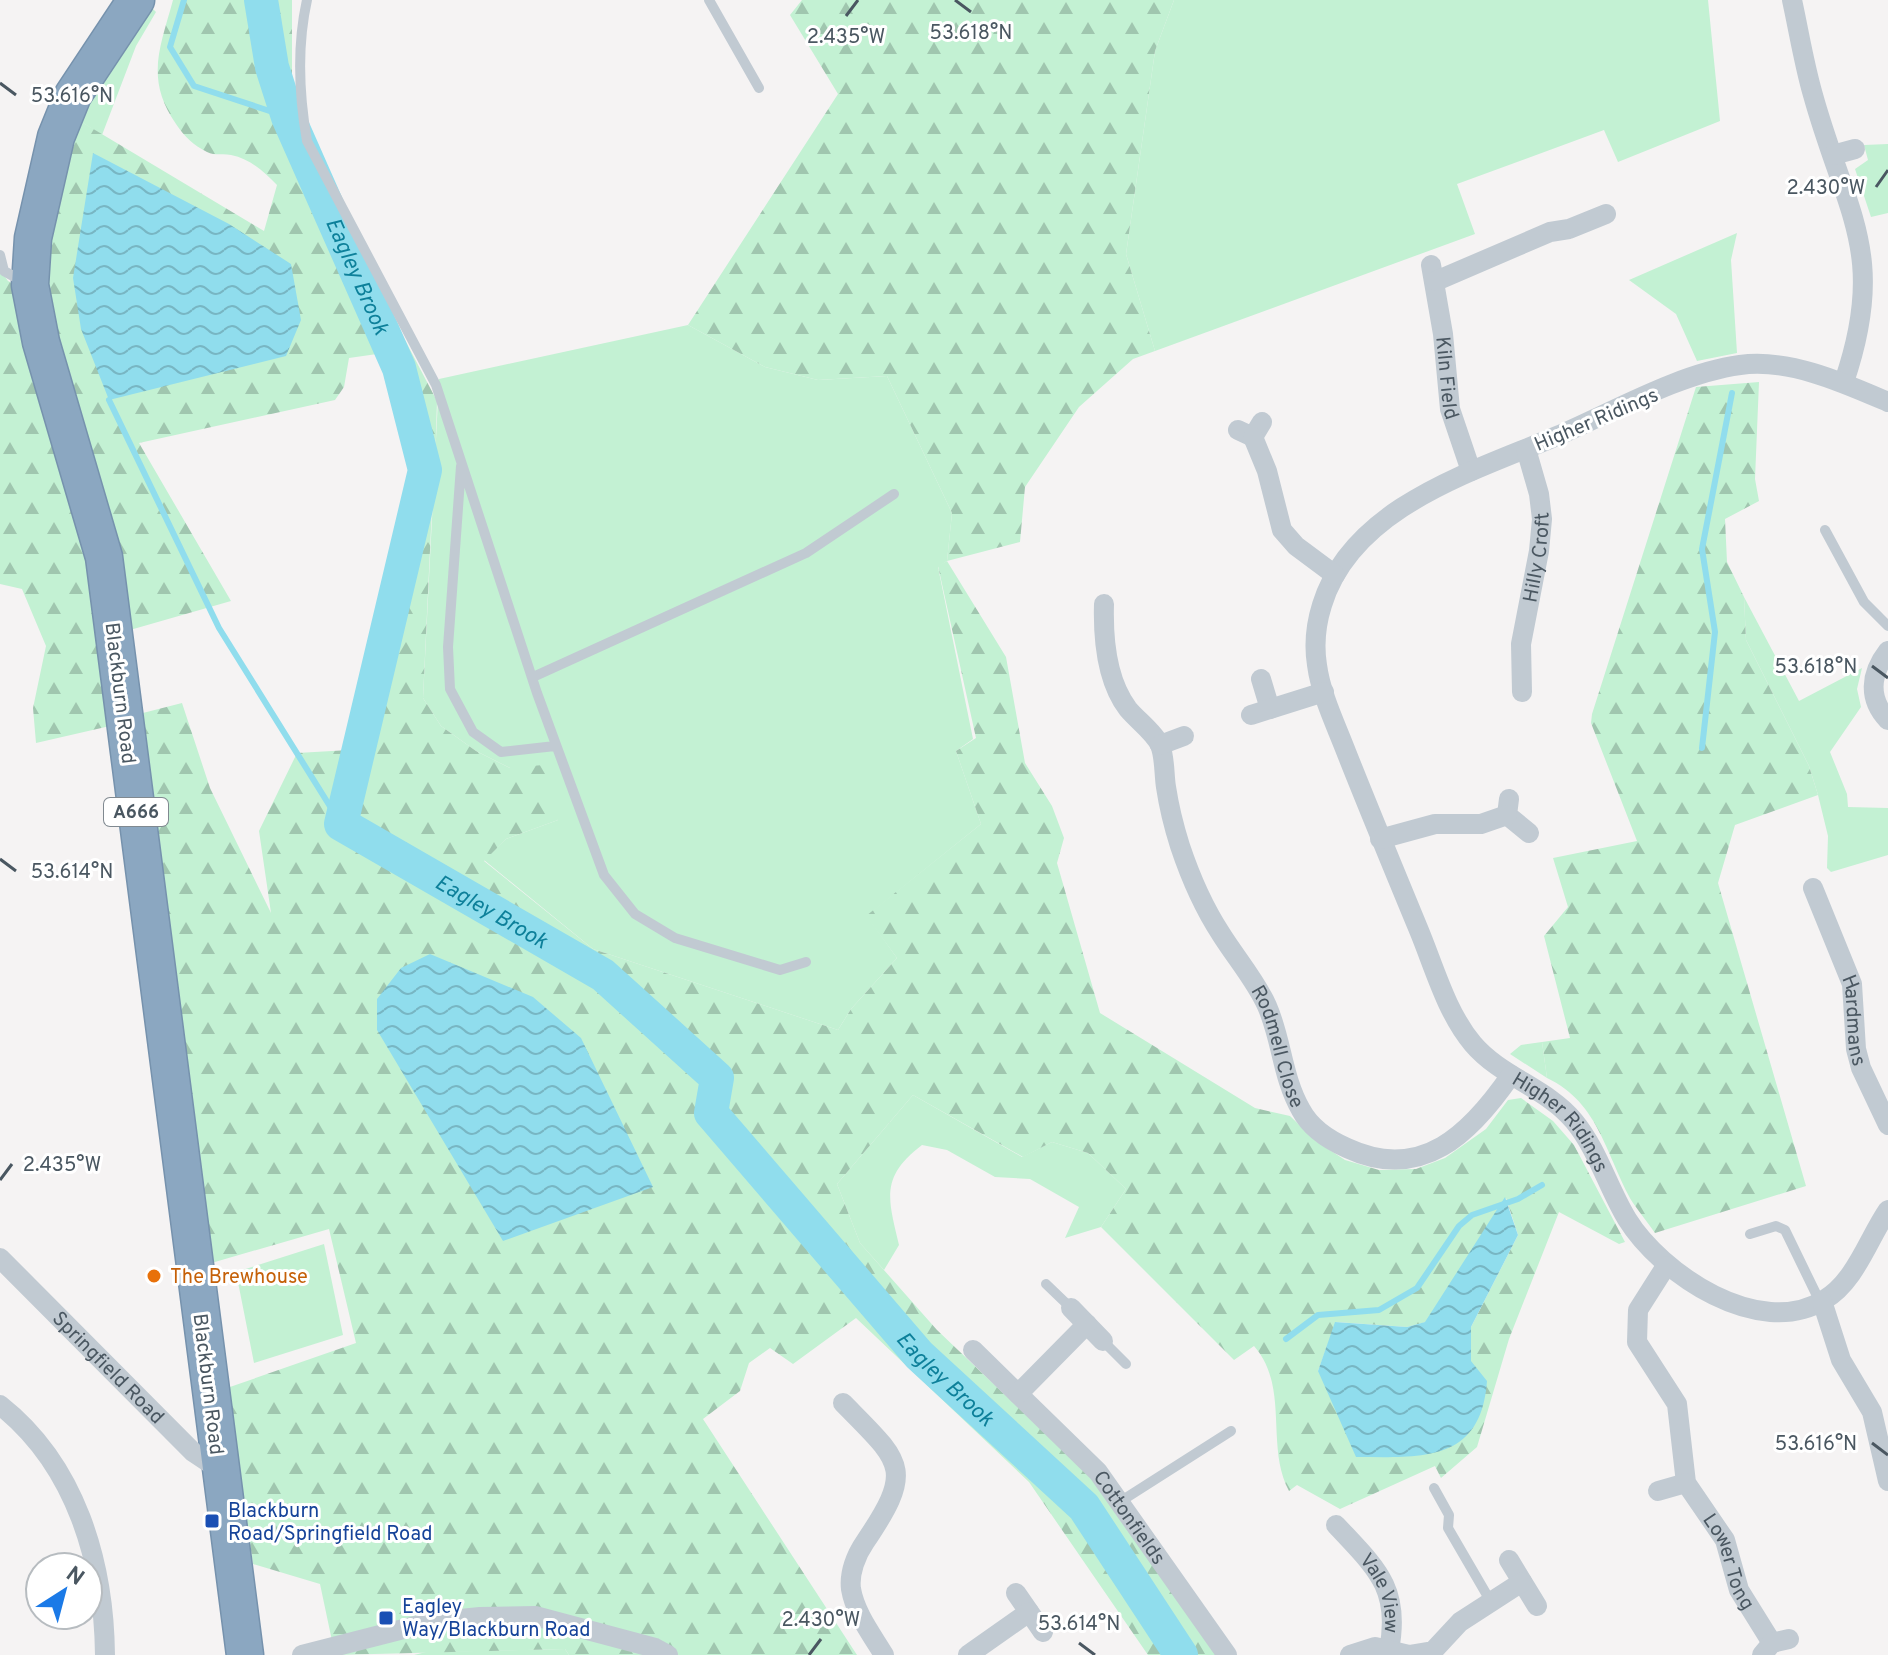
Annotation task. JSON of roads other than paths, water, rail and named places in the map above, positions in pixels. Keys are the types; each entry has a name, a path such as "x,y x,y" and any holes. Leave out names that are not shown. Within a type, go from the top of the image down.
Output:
{"highway":[{"name":"Blackburn Road","path":"136,0 87,70 56,137 33,238 30,285 41,342 104,557 245,1655"}],"street":[{"path":"1792,0 1812,95 1857,221 1866,272 1862,323 1844,382"},
{"path":"1833,155 1855,149"},
{"name":"Kiln Field","path":"1471,471 1448,395 1434,273 1550,232 1577,235 1606,214"},
{"name":"Higher Ridings","path":"1821,1302 1786,1310 1739,1305 1716,1296 1666,1266 1628,1221 1576,1123 1555,1103 1511,1075 1472,1042 1455,1016 1380,839 1324,692 1317,665 1316,637 1322,605 1335,575 1369,532 1399,511 1471,471 1697,375 1742,365 1796,370 1844,382 1888,402"},
{"path":"1251,430 1267,471 1282,530 1296,546 1335,575"},
{"name":"Hilly Croft","path":"1522,692 1521,644 1542,519 1539,494 1526,449"},
{"path":"1104,604 1094,630 1123,702 1160,745 1184,736"},
{"path":"1888,651 1872,684 1878,709 1888,720"},
{"path":"1521,669 1543,670"},
{"path":"1261,679 1260,712 1324,692"},
{"name":"Rodmell Close","path":"1160,745 1172,820 1192,876 1218,930 1268,1007 1289,1087 1302,1113 1317,1129 1357,1153 1381,1160 1414,1159 1442,1148 1465,1132 1489,1107 1511,1075"},
{"path":"1380,839 1435,824 1481,824 1508,807 1529,833"},
{"name":"Hardmans","path":"1813,888 1832,909 1852,984 1856,1049 1861,1068 1888,1125"},
{"path":"1888,1210 1855,1267 1821,1302 1841,1360 1872,1412 1888,1481"},
{"name":"Springfield Road","path":"0,1258 56,1304 193,1452 220,1470"},
{"name":"Lower Tong","path":"1666,1266 1638,1310 1634,1330 1643,1353 1677,1404 1686,1483 1721,1532 1739,1590 1775,1646"},
{"path":"1071,1308 1103,1341"},
{"path":"1018,1394 1087,1324"},
{"name":"Cottonfields","path":"973,1350 1098,1472 1227,1655"},
{"path":"0,1405 50,1458 82,1517 100,1587 105,1655"},
{"path":"838,1428 848,1408 889,1454 897,1479 891,1503 860,1548 851,1587 858,1610 884,1655"},
{"path":"1658,1491 1686,1483"},
{"name":"Vale View","path":"1336,1525 1347,1546 1379,1573 1392,1603 1394,1625 1389,1650"},
{"path":"1509,1560 1537,1606"},
{"path":"1350,1655 1365,1647 1409,1655 1434,1653 1460,1622 1522,1582"},
{"path":"1016,1593 1043,1632"},
{"path":"968,1655 1029,1612"},
{"path":"302,1655 431,1622 535,1616 655,1648 668,1655"}],"lane":[{"path":"307,0 302,23 301,107 307,141 436,385 555,746 599,865 635,914 675,938 780,970 806,962"},
{"path":"709,0 759,88"},
{"path":"0,255 9,276 30,285"},
{"path":"461,460 448,647 450,689 473,732 501,752 555,746"},
{"path":"533,677 806,553 894,494"},
{"path":"1825,530 1864,602 1888,626"},
{"path":"1750,1234 1776,1226 1785,1230 1821,1302"},
{"path":"1046,1284 1071,1308"},
{"path":"1103,1341 1126,1364"},
{"path":"1118,1503 1231,1431"},
{"path":"1434,1488 1449,1515 1448,1528 1491,1602"}],"water":[{"path":"93,153 229,224 291,264 301,320 286,356 109,400 81,329 73,278"},
{"path":"430,954 533,997 581,1038 653,1187 503,1241 377,1030 377,999 401,968"},
{"path":"1505,1197 1518,1235 1471,1327 1471,1361 1487,1381 1482,1408 1473,1428 1460,1442 1424,1455 1356,1457 1318,1371 1335,1322 1407,1327 1425,1322"}],"waterway":[{"path":"184,0 170,47 194,86 288,117"},
{"name":"Eagley Brook","path":"261,0 272,67 288,117 399,368 425,470 341,824 603,975 717,1078 711,1113 919,1355 1084,1507 1181,1655"},
{"path":"1702,748 1715,632 1702,549 1732,393"},
{"path":"109,400 219,628 341,824"},
{"path":"1286,1339 1318,1315 1379,1310 1417,1288 1459,1226 1472,1215 1518,1199 1542,1185"}],"place":[{"name":"The Brewhouse","path":"154,1276"},
{"name":"Blackburn Road/Springfield Road","path":"212,1521"},
{"name":"Eagley Way/Blackburn Road","path":"386,1618"}]}
